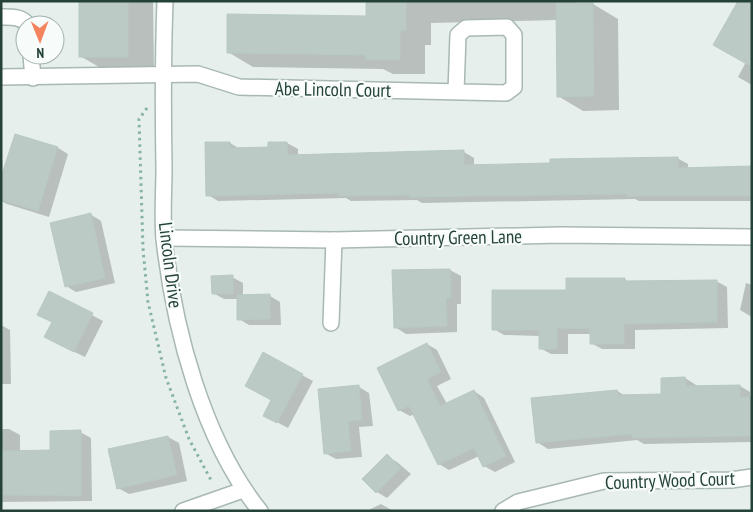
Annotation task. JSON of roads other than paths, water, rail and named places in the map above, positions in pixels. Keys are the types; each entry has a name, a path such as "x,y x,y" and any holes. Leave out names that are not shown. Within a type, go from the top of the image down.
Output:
{"street":[{"name":"Lincoln Drive","path":"164,1 162,74 164,238 178,319 200,398 220,448 243,490 260,511"},
{"path":"1,17 15,17"},
{"name":"Abe Lincoln Court","path":"1,77 198,74 239,87 456,92 506,93 514,87 514,35 507,27 466,28 458,35 456,92"},
{"path":"32,65 33,78"},
{"name":"Country Green Lane","path":"164,238 334,240 560,235 752,237"},
{"path":"331,323 334,240"},
{"name":"Country Wood Court","path":"503,511 518,502 604,481 731,480 752,477"},
{"path":"183,511 243,490"}]}
